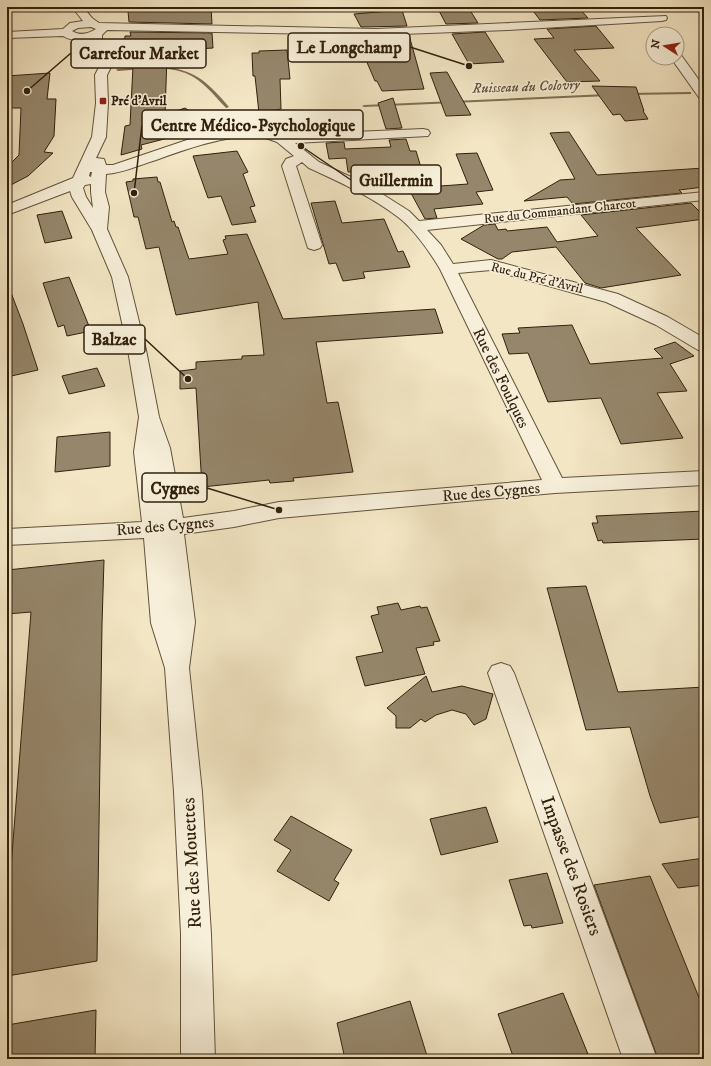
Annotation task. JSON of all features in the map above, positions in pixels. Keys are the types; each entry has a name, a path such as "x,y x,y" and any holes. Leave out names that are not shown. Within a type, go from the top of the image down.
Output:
{"street":[{"path":"69,31 77,22 74,14 76,7 83,13 86,20 97,29"},
{"path":"7,35 69,31 82,37 97,29 135,27 376,32 630,20 661,22 668,7"},
{"path":"78,198 96,174 97,142 102,103 101,75 106,65 96,41 97,29"},
{"path":"69,31 86,44 95,66 101,75"},
{"path":"683,66 704,96"},
{"path":"7,210 43,197 96,174 220,134 235,132 265,133 282,139 314,165 363,188 404,214 435,248 448,269"},
{"path":"282,139 423,133"},
{"path":"303,157 291,162 289,166 314,245"},
{"name":"Rue des Mouettes","path":"96,174 101,207 100,230"},
{"path":"78,181 76,188 78,198"},
{"name":"Rue du Commandant Charcot","path":"416,226 704,196"},
{"path":"43,197 78,198"},
{"name":"Rue des Mouettes","path":"78,198 100,230 120,277 137,350 148,417 144,452 163,520 163,623 177,668 188,792 196,934 198,1059"},
{"name":"Rue du Pré d'Avril","path":"448,269 491,265 612,298 662,321 704,346"},
{"name":"Rue des Foulques","path":"448,269 555,486"},
{"name":"Rue des Cygnes","path":"7,537 50,533 99,532 163,520 242,519 279,510 555,486 704,478"},
{"name":"Impasse des Rosiers","path":"501,673 640,1059"}],"building":[{"path":"181,7 211,7 212,24 129,22 128,11"},
{"path":"437,7 468,7 478,23 446,24"},
{"path":"530,7 578,7 588,18 540,20"},
{"path":"402,10 407,26 361,27 354,14"},
{"path":"596,26 614,48 574,50 600,81 567,82 534,39 554,38 547,29"},
{"path":"130,32 212,33 213,48 179,50 179,54 167,55 165,115 185,108 214,127 172,135 172,137 141,145 142,149 121,155 125,126 130,125 133,66 122,67 125,36 131,36"},
{"path":"485,32 504,62 469,64 452,34"},
{"path":"409,35 424,89 382,91 377,81 375,81 357,39 368,39 366,36"},
{"path":"287,50 290,79 280,79 281,109 259,113 255,76 253,76 252,53 259,53 259,51"},
{"path":"447,72 471,115 446,116 430,73"},
{"path":"50,73 47,99 56,99 54,136 44,152 53,153 28,176 7,187 7,167 19,155 21,108 7,108 7,76"},
{"path":"592,86 636,87 643,111 648,119 625,121 620,114 613,115"},
{"path":"393,98 402,128 386,129 378,103"},
{"path":"569,132 597,175 704,168 704,187 679,190 682,193 573,204 567,197 524,201 560,180 575,179 550,133"},
{"path":"406,139 410,151 416,151 427,187 468,184 456,154 477,153 493,190 476,192 483,204 434,209 437,218 425,219 405,182 377,184 372,171 348,172 346,158 329,159 326,143 344,142 345,149 391,147 389,140"},
{"path":"237,151 248,172 243,174 255,206 250,207 256,222 232,225 221,196 208,198 193,156"},
{"path":"157,177 158,182 160,182 172,222 174,221 176,227 178,227 189,259 228,254 223,240 226,239 225,236 247,234 283,319 435,309 443,333 316,342 327,403 338,402 353,472 293,478 294,481 270,483 269,480 202,487 196,388 180,389 180,371 196,369 196,362 242,359 242,356 264,355 258,302 176,315 159,247 146,249 138,217 134,217 126,182 133,181 133,179"},
{"path":"335,201 342,223 384,219 398,252 403,251 410,267 363,272 365,278 343,281 336,263 329,264 311,203"},
{"path":"691,203 704,216 704,219 636,228 681,275 601,288 585,283 556,247 512,252 502,259 498,259 461,239 484,225 495,224 498,230 506,229 507,231 547,227 557,242 598,236 581,215"},
{"path":"62,211 72,238 45,243 37,215"},
{"path":"69,277 91,331 67,336 64,325 58,327 43,283"},
{"path":"7,290 10,290 38,370 7,377"},
{"path":"572,325 590,364 663,358 654,349 675,342 694,356 670,364 687,391 657,393 683,438 621,444 601,398 548,402 528,353 509,354 502,334 520,333 518,328"},
{"path":"97,368 105,386 69,394 62,376"},
{"path":"110,432 110,466 55,472 57,437"},
{"path":"704,511 704,539 603,543 602,540 598,541 592,523 598,523 596,516"},
{"path":"104,560 97,961 7,976 7,918 31,612 7,614 7,570"},
{"path":"586,586 618,692 704,687 704,816 660,823 650,796 630,727 586,730 547,588"},
{"path":"398,603 401,610 420,606 421,608 427,607 440,641 433,642 434,645 416,648 425,674 365,686 356,657 383,652 371,616 379,614 377,607"},
{"path":"426,676 432,692 462,686 493,694 486,719 474,725 466,714 452,710 436,715 425,722 421,719 410,728 396,728 396,716 387,708"},
{"path":"486,807 498,842 441,855 430,819"},
{"path":"291,816 352,850 334,880 339,883 329,901 277,871 291,850 274,840"},
{"path":"704,858 704,885 678,888 662,864"},
{"path":"547,873 563,923 532,928 531,925 524,926 509,880"},
{"path":"650,876 704,1010 704,1059 658,1059 594,885"},
{"path":"563,993 590,1059 514,1059 498,1014"},
{"path":"410,1001 428,1059 345,1059 337,1023"},
{"path":"96,1010 95,1059 7,1059 7,1025"}],"waterway":[{"path":"158,67 170,68 189,73 210,88 227,107"},
{"path":"118,70 142,68"},
{"name":"Ruisseau du Colovry","path":"629,94 690,93"},
{"name":"Ruisseau du Colovry","path":"364,106 607,95"}],"place":[{"name":"Le Longchamp","path":"469,66"},
{"name":"Carrefour Market","path":"27,91"},
{"name":"Pré d'Avril","path":"103,101"},
{"name":"Guillermin","path":"301,146"},
{"name":"Centre Médico-Psychologique","path":"134,193"},
{"name":"Balzac","path":"188,379"},
{"name":"Cygnes","path":"279,510"}]}
